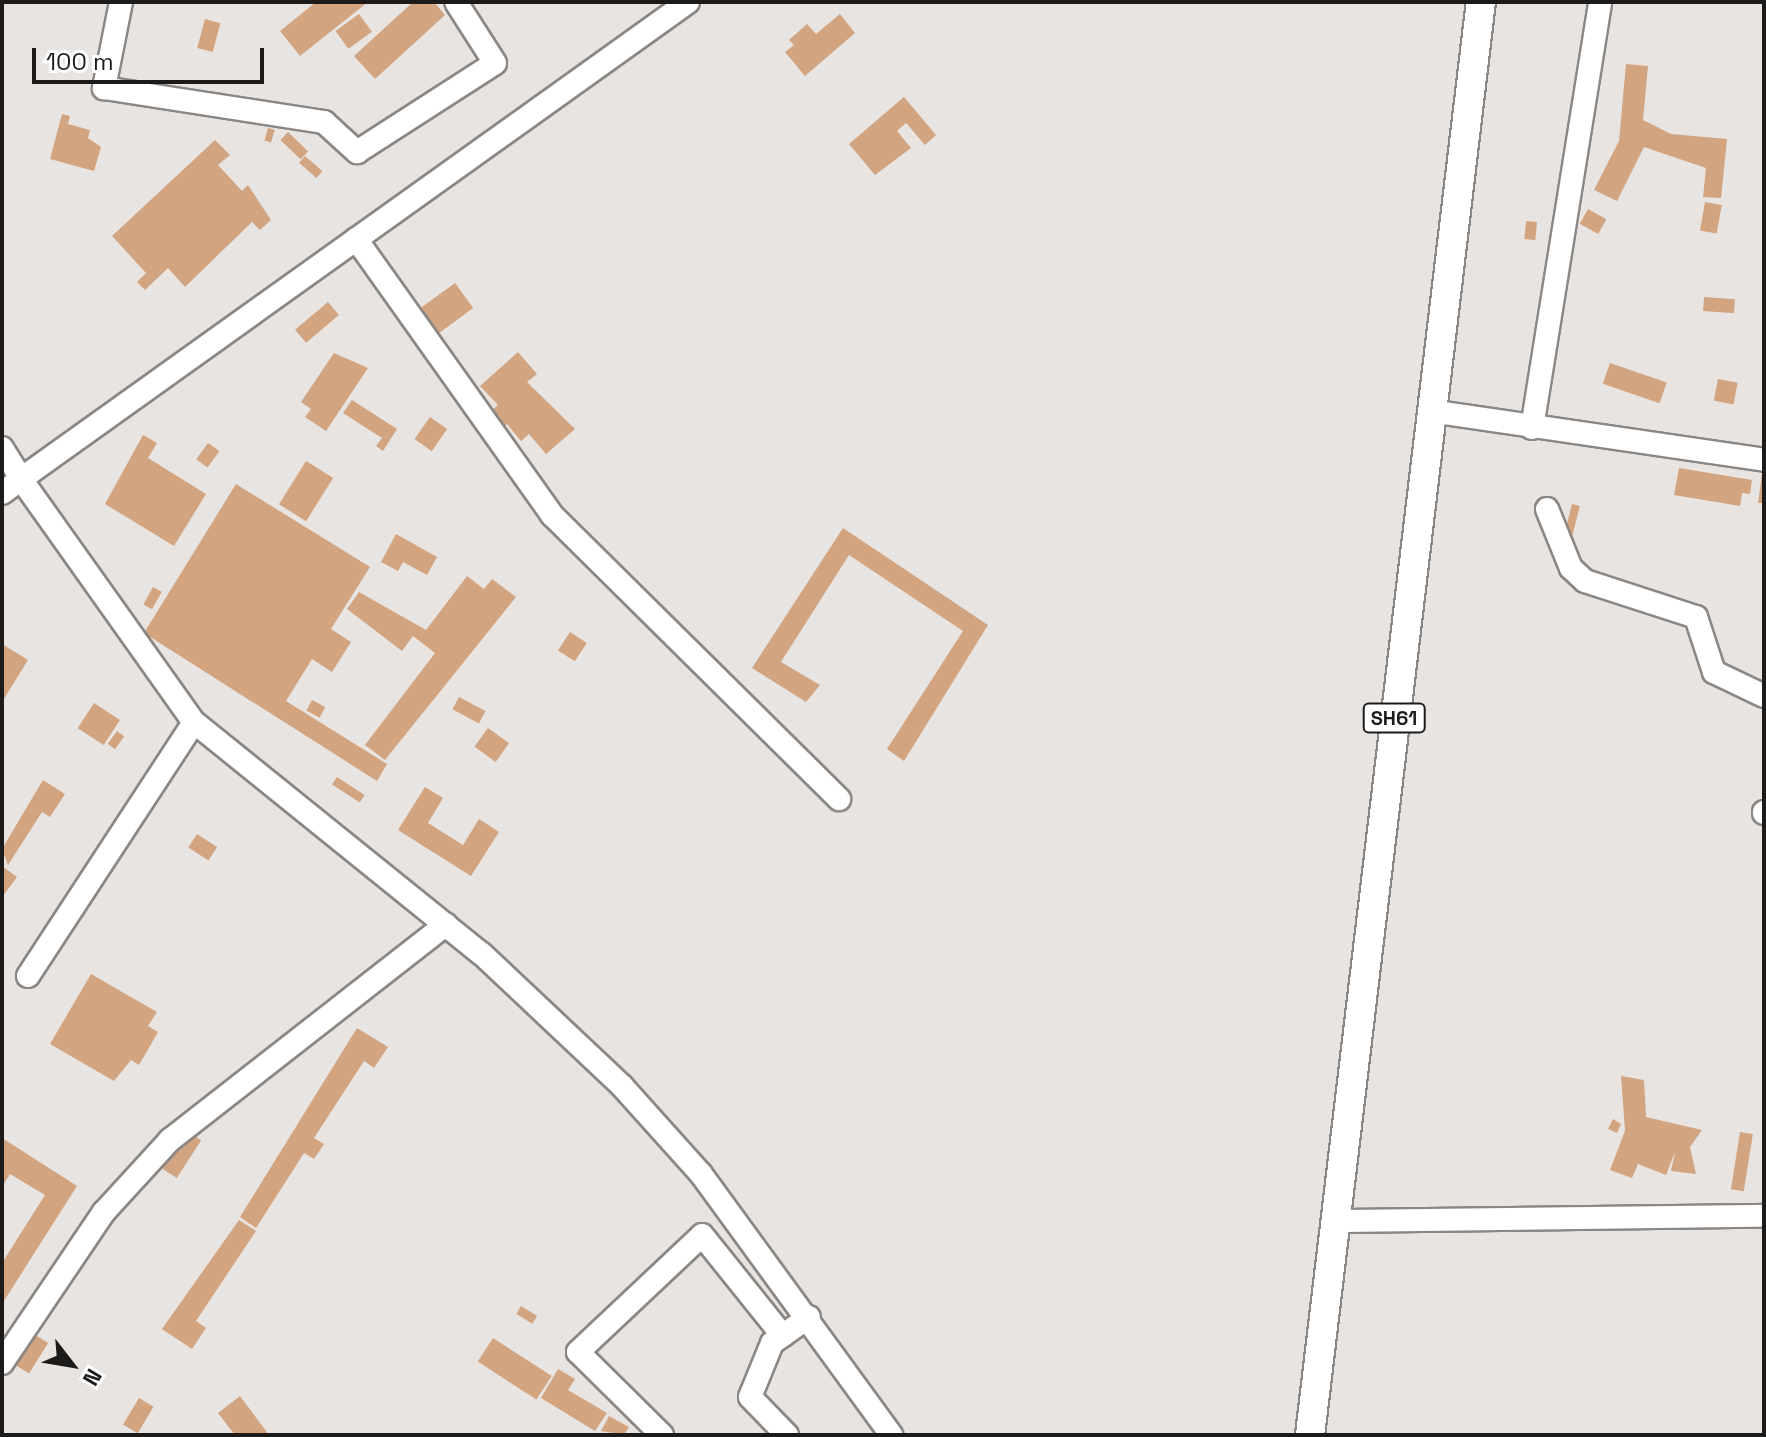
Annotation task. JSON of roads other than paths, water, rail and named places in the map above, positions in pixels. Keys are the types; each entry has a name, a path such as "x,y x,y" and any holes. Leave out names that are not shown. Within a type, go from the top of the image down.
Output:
{"main road":[{"name":"SH61","path":"1310,1435 1481,2"}],"street":[{"path":"121,2 104,88 324,122 357,152 495,63 456,2"},
{"path":"2,493 12,479 688,2"},
{"path":"1532,428 1600,2"},
{"path":"356,239 552,515 839,799"},
{"path":"1430,411 1764,460"},
{"path":"2,448 12,479 194,722 446,924 622,1086 701,1174 809,1317 891,1435"},
{"path":"1547,509 1571,568 1585,581 1696,617 1714,672 1764,696"},
{"path":"28,976 194,722"},
{"path":"2,1363 104,1212 170,1140 446,924"},
{"path":"1335,1221 1764,1216"},
{"path":"662,1435 578,1352 702,1235 783,1336"},
{"path":"787,1435 750,1397 755,1371 783,1336 809,1317"}]}
